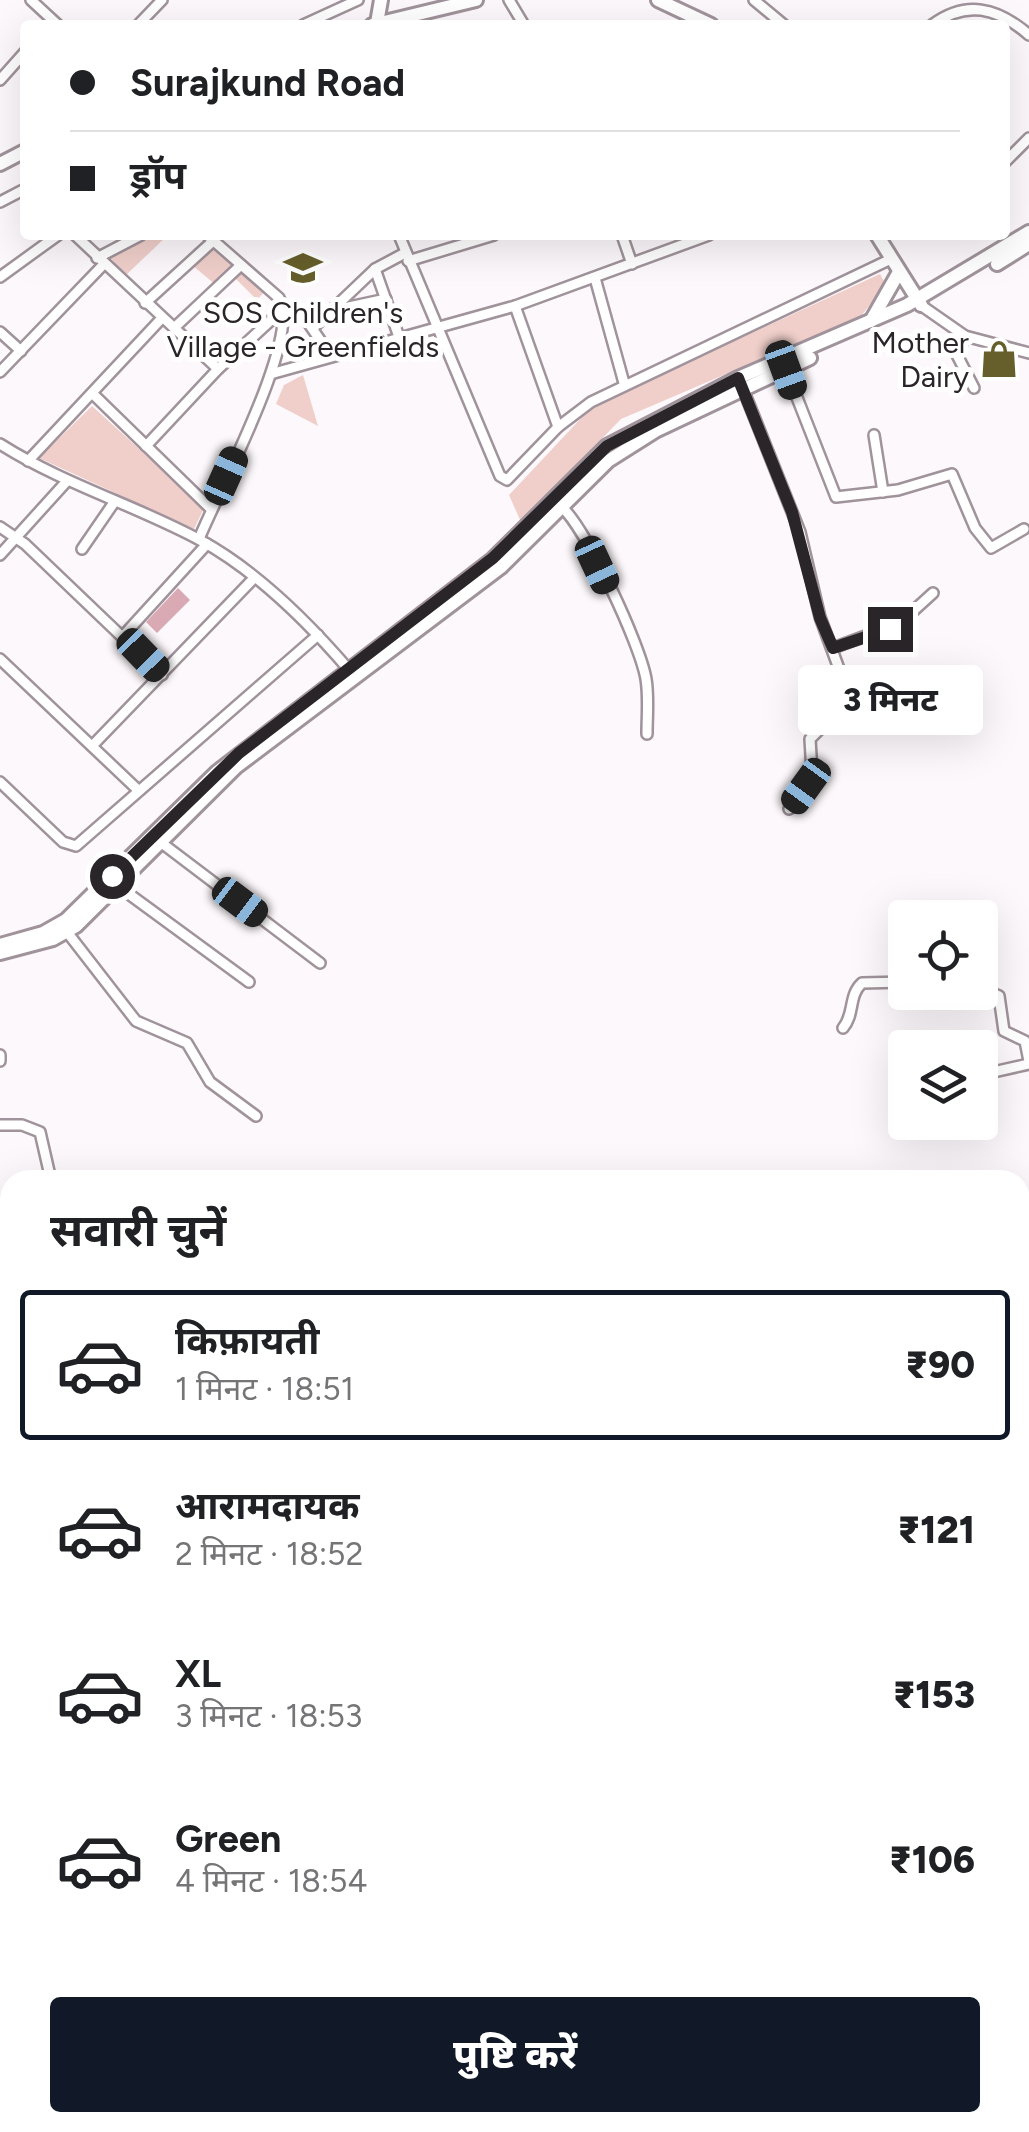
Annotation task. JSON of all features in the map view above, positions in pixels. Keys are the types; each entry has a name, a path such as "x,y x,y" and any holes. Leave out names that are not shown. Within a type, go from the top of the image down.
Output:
{"main road":[{"path":"407,0 417,12"},
{"path":"389,20 476,0"},
{"path":"665,1 701,20"},
{"path":"784,365 920,303 1029,232"},
{"path":"880,240 920,303"},
{"path":"0,945 60,924 236,767 493,558 607,446 920,303 1029,244"},
{"path":"870,323 889,296 895,266"},
{"path":"352,672 501,567 560,506 628,447 741,383"},
{"path":"0,953 67,932 118,886 156,839"}],"street":[{"path":"313,20 358,0"},
{"path":"754,0 778,20"},
{"path":"143,20 162,1"},
{"path":"937,20 950,8 964,3 999,11 1010,20"},
{"path":"0,80 20,58"},
{"path":"0,277 51,240"},
{"path":"80,240 218,369"},
{"path":"0,372 100,262 133,240"},
{"path":"145,303 208,240"},
{"path":"212,240 279,298 285,309 313,328 331,356"},
{"path":"401,240 502,478 507,480 558,427 624,384 895,266"},
{"path":"313,328 376,269 474,240"},
{"path":"624,240 632,264"},
{"path":"274,373 515,306 632,264 682,240"},
{"path":"174,328 241,265"},
{"path":"376,269 399,337"},
{"path":"594,278 624,384"},
{"path":"333,310 386,299"},
{"path":"920,303 965,336 1029,353"},
{"path":"515,306 558,427"},
{"path":"146,446 218,369 285,309"},
{"path":"124,635 203,542 211,509 274,373 285,309"},
{"path":"28,461 162,318"},
{"path":"0,332 20,351"},
{"path":"965,336 957,355 974,388"},
{"path":"784,365 833,494 840,498 884,492 952,474 975,528 990,547 1005,544 1024,529"},
{"path":"741,383 792,512 820,618 843,682 840,706 810,740 812,773 789,809"},
{"path":"94,394 211,509"},
{"path":"874,436 884,492"},
{"path":"0,444 67,481 203,542 254,578 352,672"},
{"path":"0,555 67,481"},
{"path":"82,549 115,500"},
{"path":"560,506 583,535 634,645 646,679 648,734"},
{"path":"0,527 17,537 162,675"},
{"path":"92,746 254,578"},
{"path":"833,648 900,623 933,594"},
{"path":"0,782 73,847 318,636"},
{"path":"0,658 138,790"},
{"path":"156,839 320,963"},
{"path":"118,886 250,982"},
{"path":"67,932 136,1021 187,1043 210,1082 256,1116"},
{"path":"842,1028 850,1018 853,994 862,983 888,982"},
{"path":"998,996 1004,1032 1027,1043 1029,1062 998,1070"},
{"path":"0,1125 22,1125 40,1132 49,1170"}],"shaded area":[{"path":"132,240 163,240 126,275 105,252"},
{"path":"211,246 266,290 257,300 230,273 216,285 192,265"},
{"path":"880,274 886,285 861,316 621,419 521,522 509,495 586,413 610,398"},
{"path":"303,375 318,426 276,404 284,385"},
{"path":"92,406 204,508 194,529 39,458"}],"building":[{"path":"178,588 190,600 157,633 146,622"}],"place":[{"name":"SOS Children's Village - Greenfields","path":"303,268"},
{"name":"Mother Dairy","path":"999,359"}],"route":[{"path":"112,876 239,753 493,558 607,446 738,378 792,512 820,618 833,648 890,629"}]}
